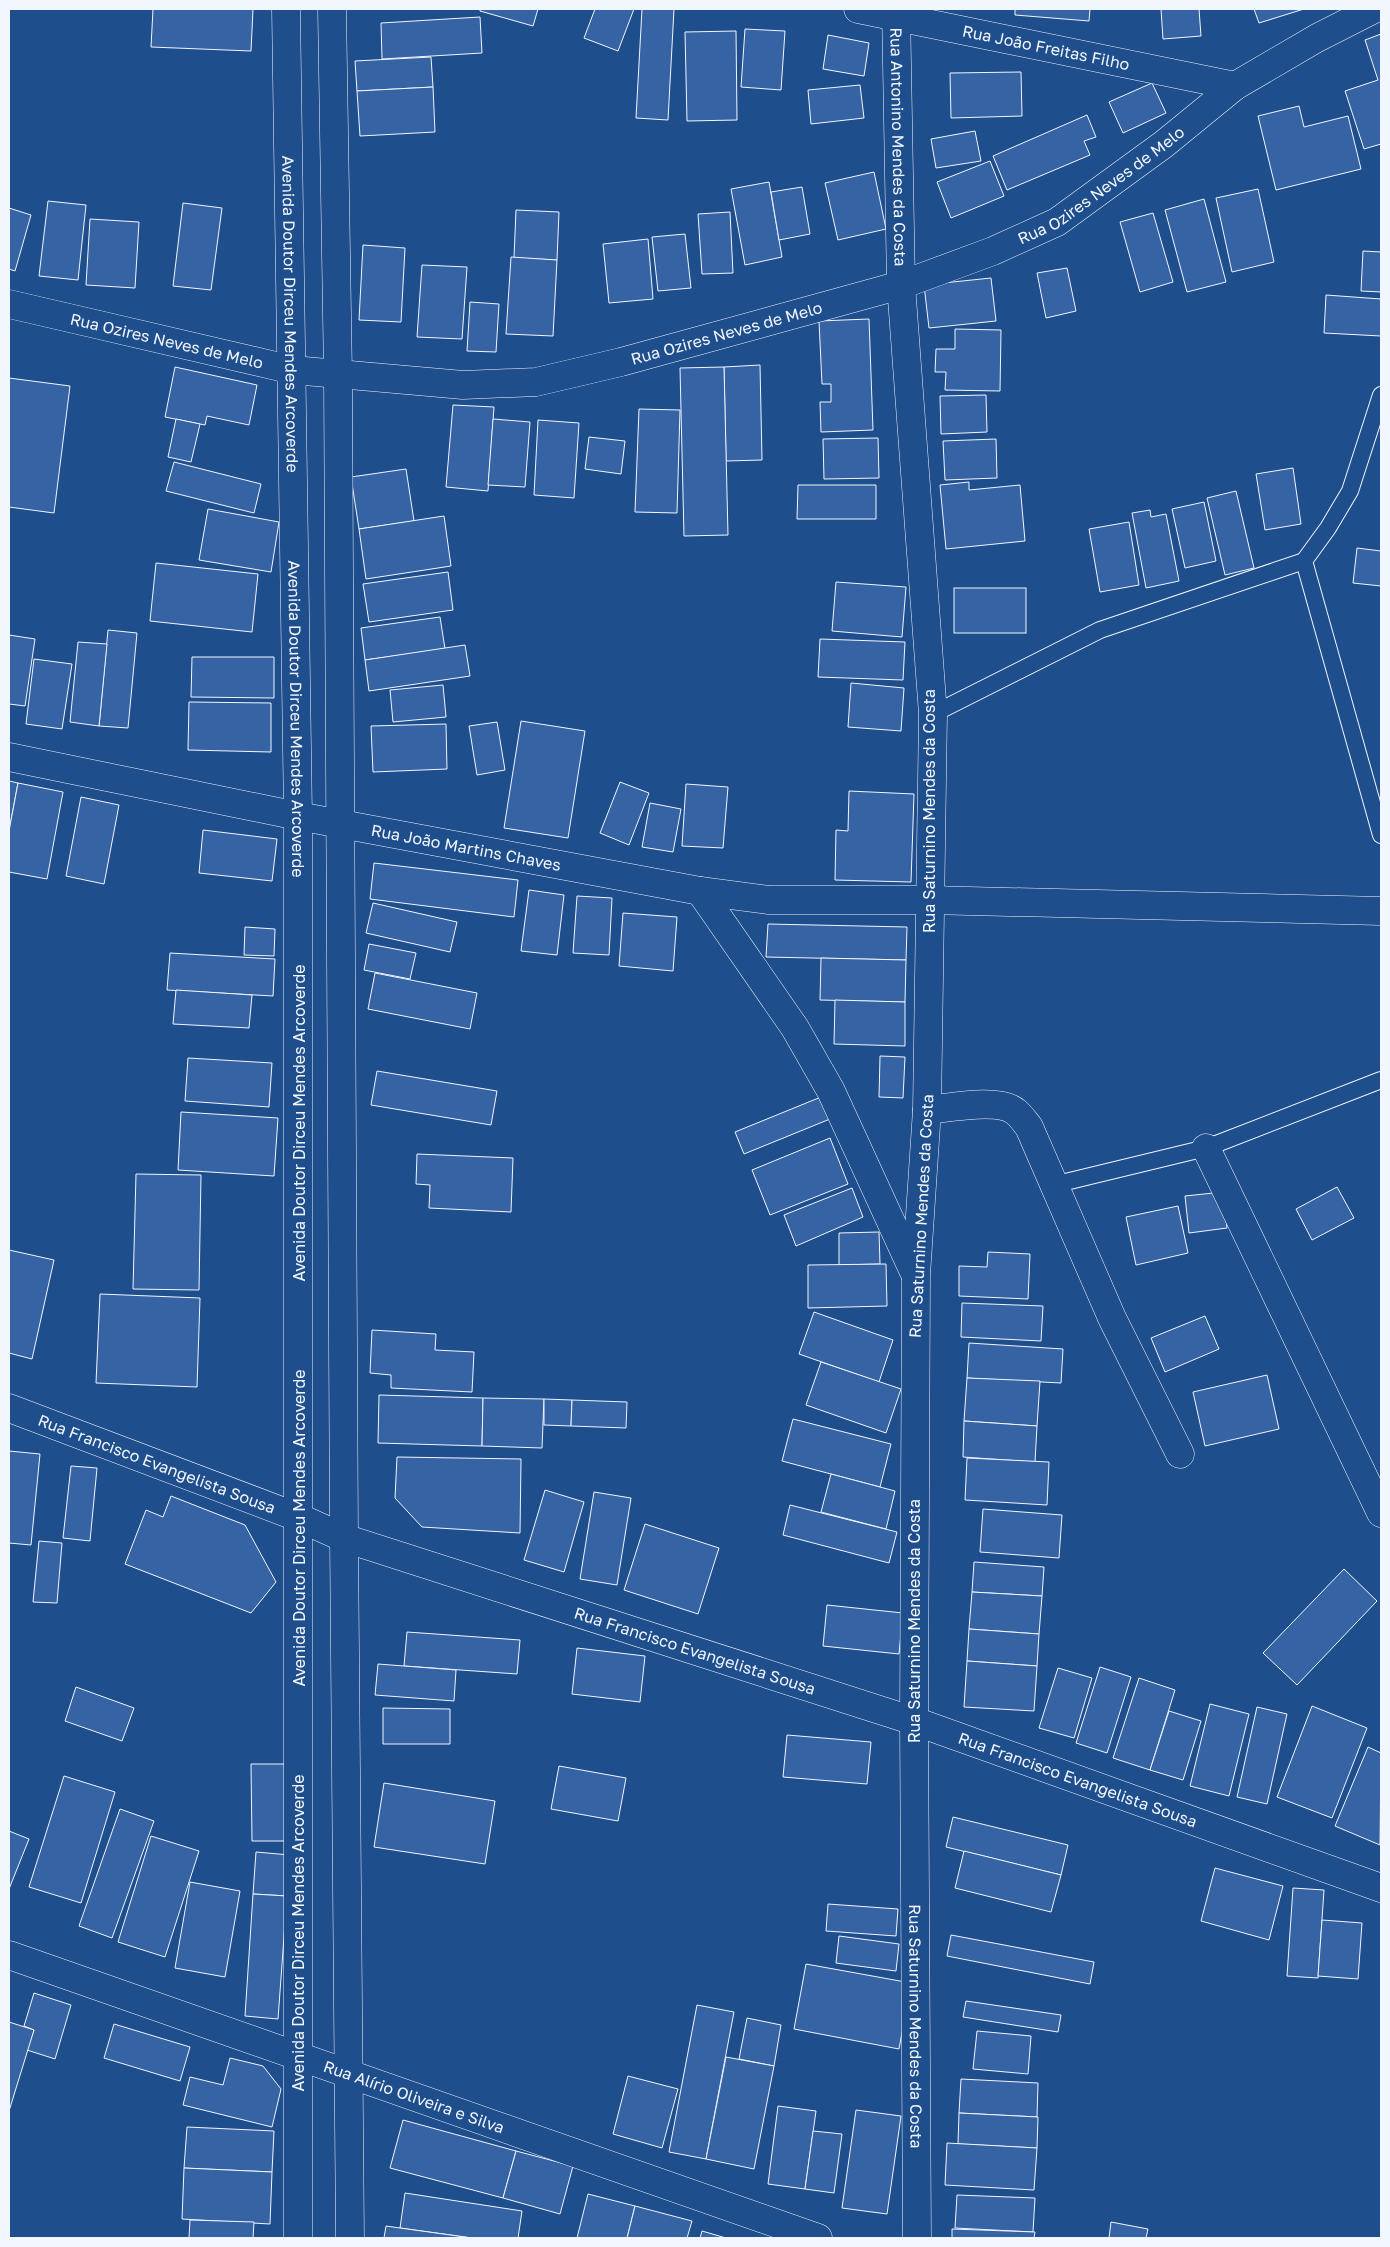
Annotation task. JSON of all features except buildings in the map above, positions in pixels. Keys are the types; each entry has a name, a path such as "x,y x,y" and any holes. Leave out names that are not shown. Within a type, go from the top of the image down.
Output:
{"street":[{"name":"Avenida Doutor Dirceu Mendes Arcoverde","path":"286,9 293,370 298,816 300,1518 298,2238"},
{"path":"332,9 338,376 350,2238"},
{"name":"Rua João Freitas Filho","path":"858,9 896,13 1235,86"},
{"name":"Rua Ozires Neves de Melo","path":"9,304 293,370 338,376 463,385 536,382 622,362 901,285 993,251 1058,222 1164,144 1235,86 1317,38 1374,9"},
{"name":"Rua Antonino Mendes da Costa","path":"896,13 901,285"},
{"name":"Rua Saturnino Mendes da Costa","path":"901,285 933,714 927,1110 916,1275 914,1722 917,2238"},
{"name":"Rua João Martins Chaves","path":"9,757 298,816 700,891 769,900 929,900 1381,911"},
{"path":"700,891 795,1028 831,1091 916,1275"},
{"path":"927,1110 991,1104 1015,1111 1029,1127 1112,1318 1180,1454"},
{"path":"1206,1148 1381,1513"},
{"name":"Rua Francisco Evangelista Sousa","path":"9,1408 300,1518 344,1538 914,1722 1381,1888"},
{"name":"Rua Alírio Oliveira e Silva","path":"9,1955 298,2057 349,2072 818,2238"}],"lane":[{"path":"933,714 1100,630 1304,561 1328,528 1350,491 1381,395"},
{"path":"1304,561 1381,835"},
{"path":"1053,1185 1206,1148 1381,1080"}]}
